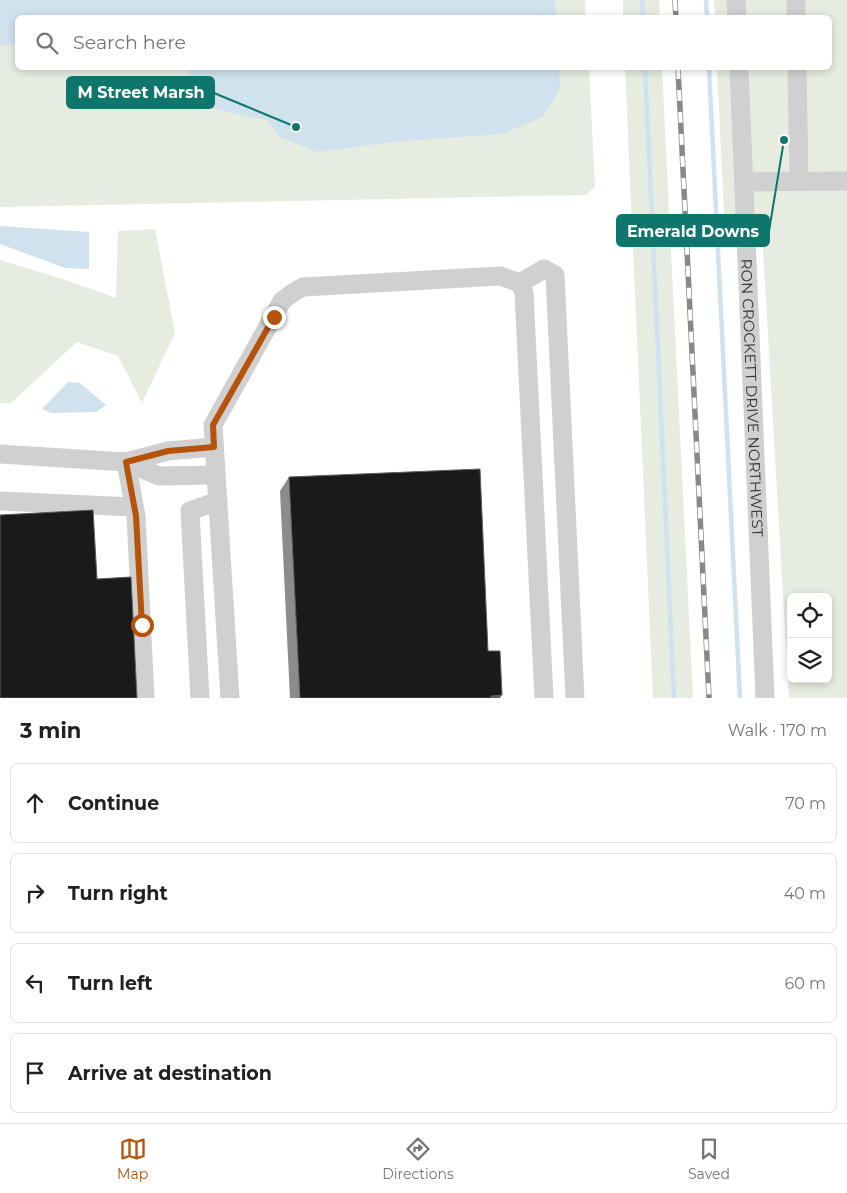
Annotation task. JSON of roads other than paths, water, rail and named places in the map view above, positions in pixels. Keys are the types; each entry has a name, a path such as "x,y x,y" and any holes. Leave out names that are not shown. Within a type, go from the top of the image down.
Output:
{"street":[{"path":"736,0 737,15"},
{"path":"796,0 796,15"},
{"name":"RON CROCKETT DRIVE NORTHWEST","path":"739,70 765,698"},
{"path":"797,70 799,182"},
{"path":"744,182 847,181"},
{"path":"520,283 544,269 555,275 575,698"},
{"path":"230,698 213,425 282,302 303,287 500,276 520,283 524,293 544,698"},
{"path":"0,454 126,462 168,451 214,447"},
{"path":"126,462 158,476 216,475"},
{"path":"126,462 134,507 145,698"},
{"path":"0,501 134,507"},
{"path":"200,698 190,511 218,501"}],"water":[{"path":"0,0 555,0 556,15 15,15 15,43 0,46"},
{"path":"187,70 559,70 560,89 543,117 502,134 392,142 317,152 279,137 267,120 210,108"},
{"path":"0,226 89,232 89,269 65,268 0,244"},
{"path":"68,382 80,383 106,405 96,412 51,413 42,409"}],"waterway":[{"path":"642,0 643,15"},
{"path":"706,0 707,15"},
{"path":"645,70 674,698"},
{"path":"709,70 740,698"}],"railway":[{"path":"675,0 676,15"},
{"path":"678,70 709,698"}],"place":[{"name":"M Street Marsh","path":"296,127"},
{"name":"Emerald Downs","path":"784,140"}]}
